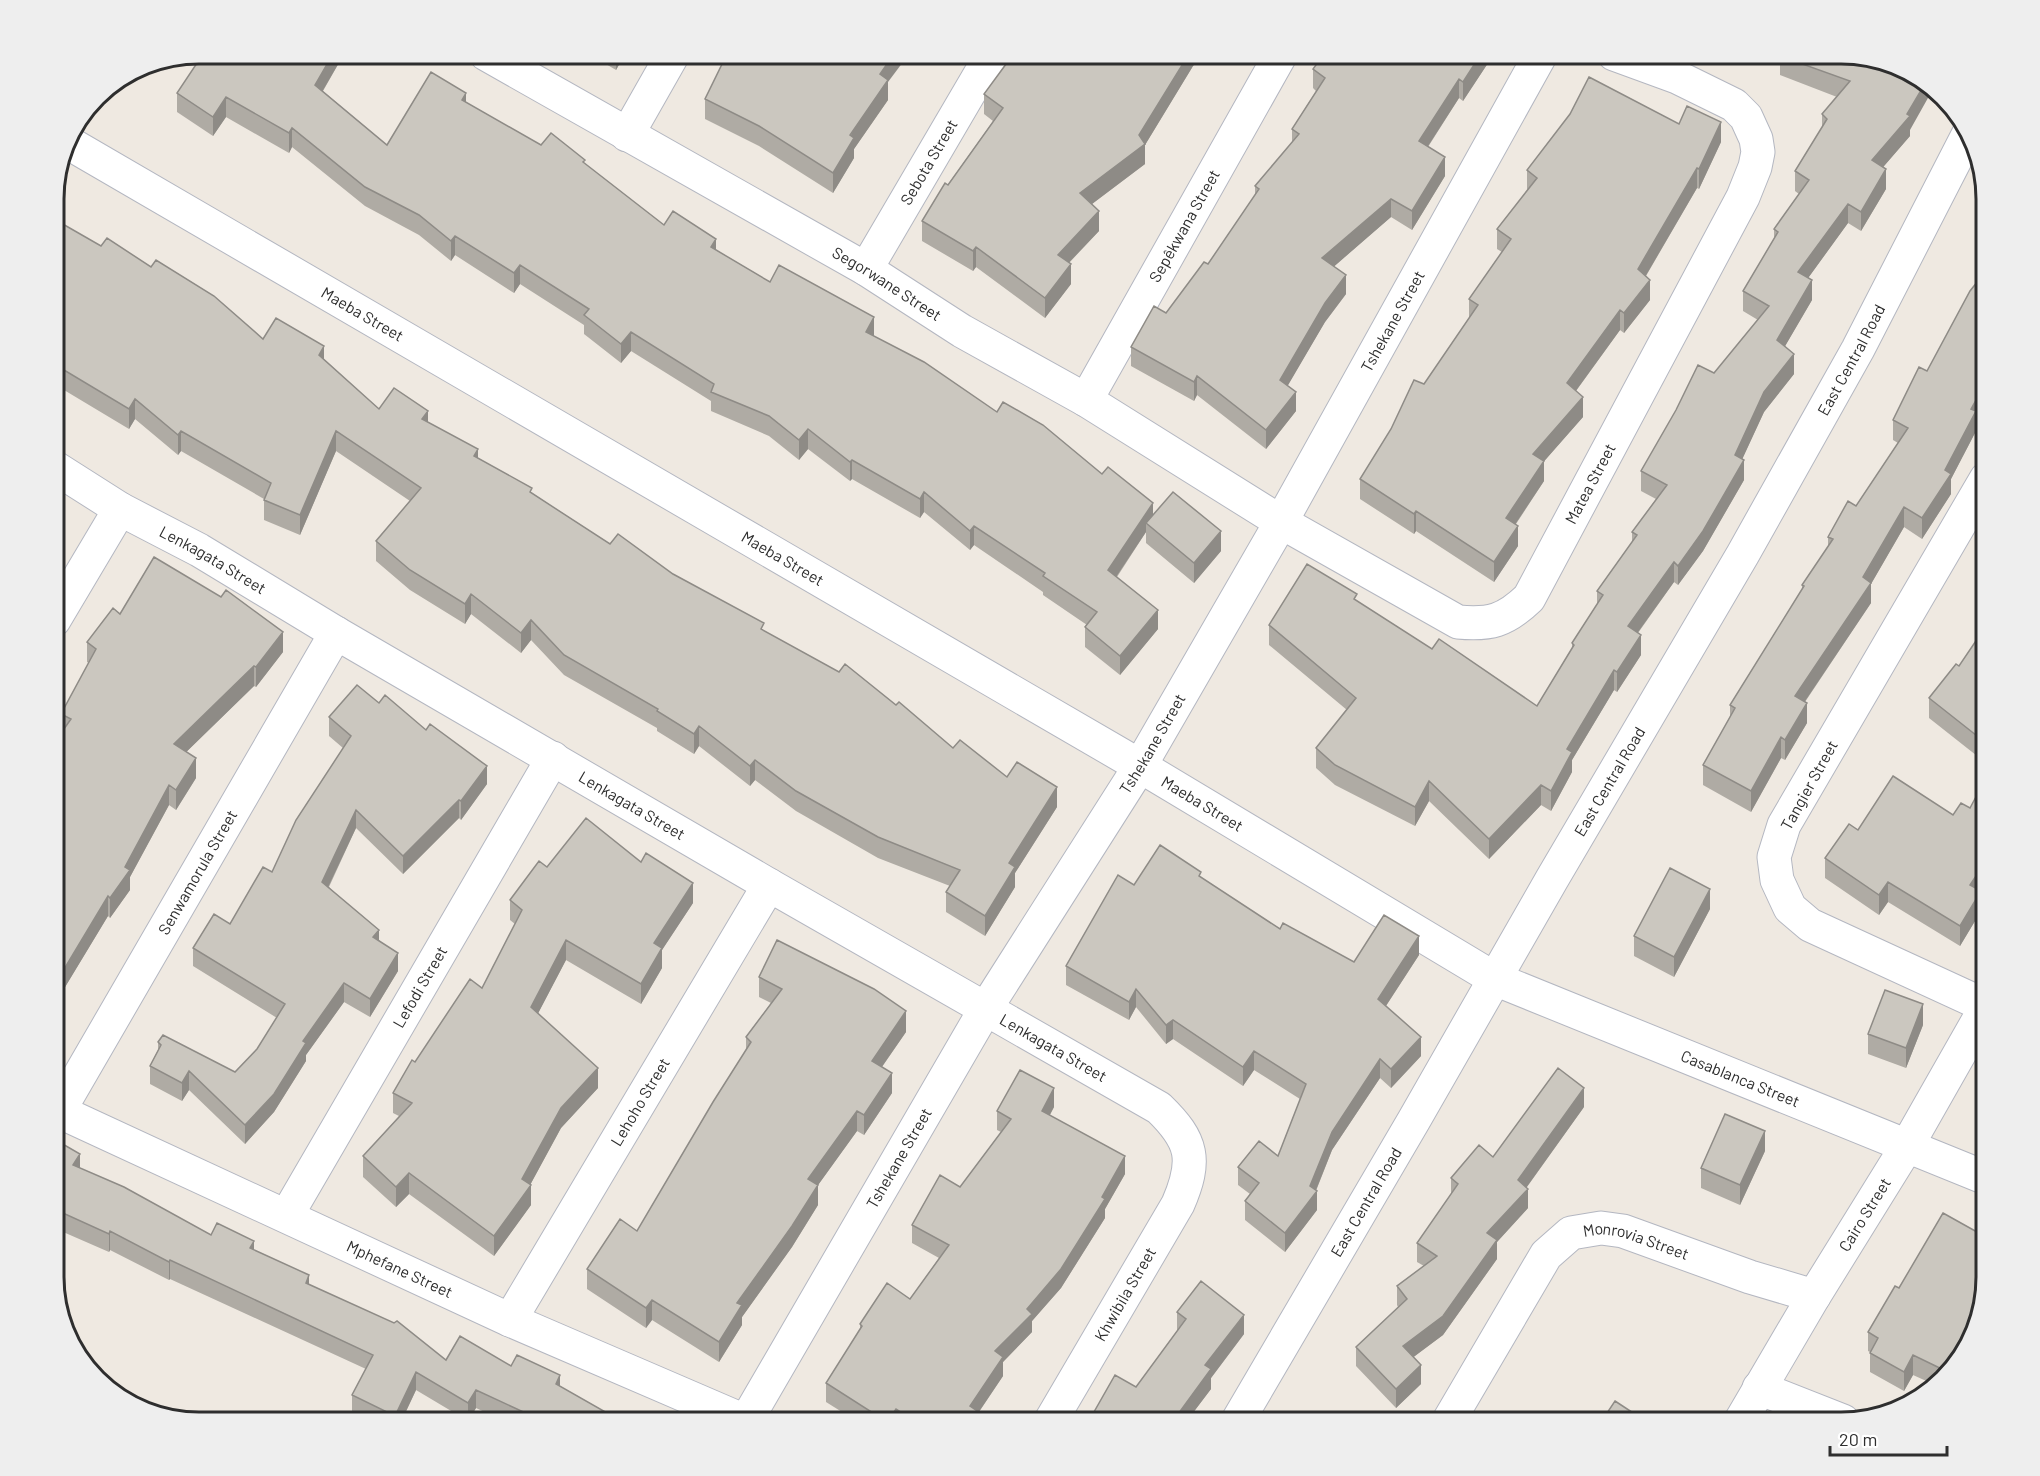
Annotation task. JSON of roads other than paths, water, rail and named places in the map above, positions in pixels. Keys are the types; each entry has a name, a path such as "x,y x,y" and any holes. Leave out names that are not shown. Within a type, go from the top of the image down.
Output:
{"street":[{"name":"Segorwane Street","path":"503,64 866,269 962,331 1086,400 1281,522"},
{"path":"627,135 667,64"},
{"name":"Sebota Street","path":"866,269 986,64"},
{"name":"Sepêkwana Street","path":"1086,400 1275,64"},
{"name":"Tshekane Street","path":"753,1412 986,1008 1140,766 1281,522 1535,64"},
{"name":"Matea Street","path":"1281,522 1458,622 1493,622 1513,614 1529,598 1743,197 1755,167 1758,152 1756,139 1746,117 1734,105 1677,77 1641,64"},
{"name":"East Central Road","path":"1243,1412 1743,555 1841,380 1963,144"},
{"name":"Maeba Street","path":"75,147 1140,766 1495,979"},
{"name":"Lenkagata Street","path":"65,474 120,509 199,550 336,633 769,885 1159,1108 1176,1125 1185,1140 1190,1162"},
{"name":"Tangier Street","path":"1976,496 1784,825 1774,857 1777,880 1790,909 1810,925 1976,1001"},
{"path":"65,602 120,509"},
{"name":"Senwamorula Street","path":"65,1096 336,633"},
{"name":"Lefodi Street","path":"287,1215 553,758"},
{"name":"Lehoho Street","path":"510,1320 769,885"},
{"name":"Casablanca Street","path":"1495,979 1976,1174"},
{"name":"Cairo Street","path":"1746,1412 1907,1146 1976,1024"},
{"name":"Mphefane Street","path":"65,1114 510,1320 724,1412"},
{"name":"Khwibila Street","path":"1056,1412 1178,1204 1188,1182 1190,1162"},
{"name":"Monrovia Street","path":"1454,1412 1546,1255 1571,1233 1583,1229 1601,1228 1623,1231 1750,1277 1814,1296"},
{"path":"1759,1388 1818,1412"}]}
